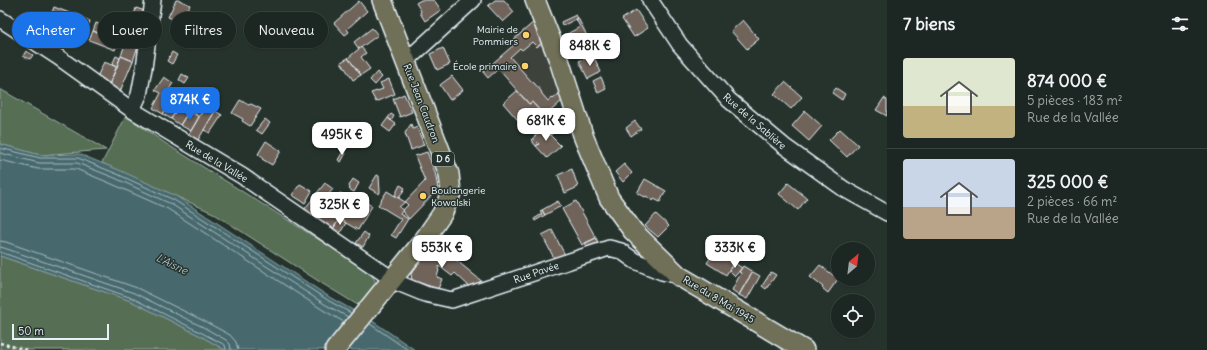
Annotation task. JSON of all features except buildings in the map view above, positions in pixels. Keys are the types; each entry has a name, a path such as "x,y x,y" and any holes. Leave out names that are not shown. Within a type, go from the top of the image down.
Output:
{"main road":[{"name":"Rue Jean Caudron","path":"334,350 424,240 442,214 451,193 449,174 382,0"},
{"name":"Rue du 8 Mai 1945","path":"535,0 559,60 584,138 609,198 633,231 679,276 804,350"}],"street":[{"path":"132,110 139,95 153,0"},
{"path":"406,61 473,0"},
{"name":"Rue de la Sablière","path":"650,0 680,45 729,100 790,150 844,189 887,213"},
{"name":"Rue de la Vallée","path":"0,19 58,57 132,110 242,176 392,279"},
{"name":"Rue Pavée","path":"392,279 425,294 452,300 609,248 621,251 635,261 662,272 679,276"}],"path":[{"path":"0,343 27,350"}],"shaded area":[{"name":"École primaire","path":"535,21 563,100 545,116 532,102 529,104 493,63 516,43 513,40"}],"green space":[{"path":"0,89 106,150 40,155 0,144"},
{"path":"126,116 165,143 369,271 376,282 375,290 361,307 213,213 102,163"},
{"path":"0,256 131,301 199,335 225,350 0,350"}],"water":[{"name":"L'Aisne","path":"0,144 40,155 79,154 119,170 176,196 331,298 371,320 415,350 225,350 199,335 131,301 0,256"}],"place":[{"name":"Mairie de Pommiers","path":"526,35"},
{"name":"École primaire","path":"525,66"},
{"name":"Boulangerie Kowalski","path":"423,196"}]}
